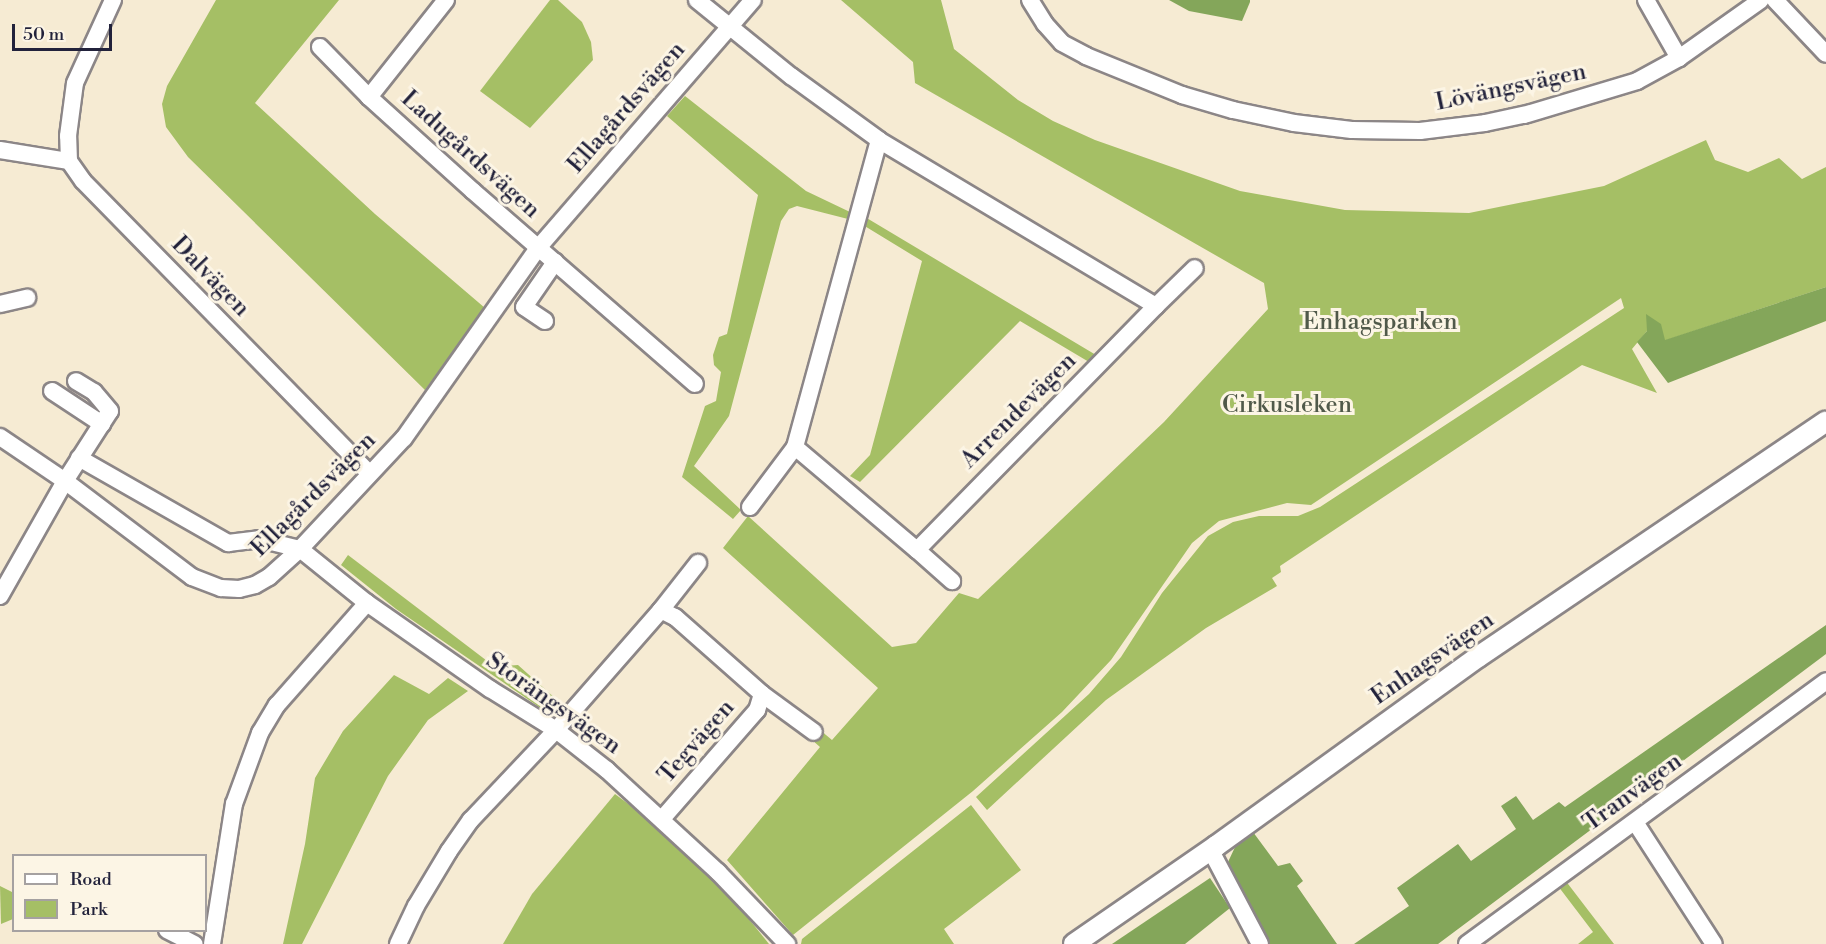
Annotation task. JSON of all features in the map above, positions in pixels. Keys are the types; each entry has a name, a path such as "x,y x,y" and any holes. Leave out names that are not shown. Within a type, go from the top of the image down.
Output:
{"street":[{"path":"0,150 69,161 68,136 75,82 113,0"},
{"name":"Ladugårdsvägen","path":"369,96 446,0"},
{"path":"697,0 879,140 1156,306"},
{"name":"Ellagårdsvägen","path":"0,437 65,481 192,578 205,584 239,589 255,585 269,577 300,549 404,438 538,248 753,0"},
{"name":"Lövängsvägen","path":"1030,0 1045,24 1062,43 1128,74 1182,95 1233,110 1294,123 1352,130 1420,131 1485,123 1524,115 1637,81 1679,58 1761,0"},
{"path":"1646,0 1679,58"},
{"path":"1774,0 1826,54"},
{"name":"Ladugårdsvägen","path":"320,47 369,96 538,248"},
{"path":"750,507 795,447 879,140"},
{"name":"Dalvägen","path":"69,161 83,181 369,473"},
{"path":"538,248 695,384"},
{"path":"545,321 524,307 555,262"},
{"name":"Arrendevägen","path":"917,550 1195,268"},
{"path":"0,304 27,298"},
{"path":"0,596 65,481 110,411 94,392 76,381"},
{"path":"52,391 102,424"},
{"name":"Enhagsvägen","path":"1074,944 1478,657 1826,421"},
{"path":"795,447 952,581"},
{"path":"79,458 228,543 259,539 300,549"},
{"name":"Storängsvägen","path":"300,549 367,603 472,676 556,730 662,819 787,944"},
{"path":"398,944 416,906 449,851 471,820 556,730 661,610 698,563"},
{"path":"213,944 234,804 260,733 284,696 367,603"},
{"name":"Tegvägen","path":"661,610 675,617 762,694 814,732"},
{"name":"Tranvägen","path":"1467,944 1826,681"},
{"name":"Tegvägen","path":"662,819 757,710 762,694"},
{"path":"1635,822 1714,944"},
{"path":"1210,849 1260,944"},
{"path":"171,932 195,944"}],"green space":[{"path":"216,0 339,0 255,103 375,214 485,308 425,390 188,157 166,127 162,104 167,86"},
{"path":"550,0 558,0 582,22 591,42 593,60 530,128 480,91"},
{"name":"Enhagsparken","path":"841,0 941,0 954,49 1018,100 1053,121 1095,140 1240,191 1345,210 1469,213 1604,186 1706,140 1715,160 1748,172 1779,158 1802,179 1826,167 1826,287 1664,341 1647,331 1632,349 1657,393 1582,365 1280,566 1281,572 1272,578 1277,586 1206,628 1106,700 987,810 976,797 1089,694 1121,657 1162,593 1208,536 1233,522 1259,516 1298,516 1320,507 1624,308 1621,298 1311,505 1287,503 1219,521 1192,543 1111,660 1062,712 973,791 793,935 727,860 820,747 812,740 820,730 832,740 878,688 723,548 748,516 892,647 916,643 959,593 978,599 1164,422 1268,309 1264,283 915,83 913,62"},
{"path":"1169,0 1250,0 1250,2 1242,21 1189,11"},
{"path":"685,96 806,191 850,212 848,219 797,206 789,209 781,221 729,416 694,466 741,510 733,519 682,477 705,406 716,401 721,372 714,365 713,355 719,337 727,334 758,195 667,116"},
{"path":"865,217 1096,355 1089,362 1020,321 860,482 850,476 870,455 922,261 863,225"},
{"path":"1826,287 1826,321 1668,383 1637,342 1647,331 1646,314 1661,324 1665,340"},
{"path":"348,555 495,667 518,665 565,707 548,713 396,609 341,565"},
{"path":"1826,625 1826,654 1438,944 1354,944 1409,906 1397,888 1458,844 1471,861 1516,829 1501,806 1516,796 1533,820 1559,802 1565,807"},
{"path":"394,675 429,694 448,678 468,691 428,720 388,776 302,944 283,944 305,844 315,778 343,731"},
{"path":"615,794 670,835 723,887 769,944 503,944 532,894"},
{"path":"971,805 1021,870 944,929 954,944 801,944 802,939"},
{"path":"1253,832 1278,866 1290,863 1303,881 1297,886 1337,944 1268,944 1228,862 1236,845"},
{"path":"1210,878 1230,908 1185,944 1112,944"},
{"path":"1565,880 1614,944 1578,944 1593,932 1558,886"},
{"path":"0,886 12,892 12,919 1,924"}],"park label":[{"name":"Cirkusleken","path":"1287,406"}]}
